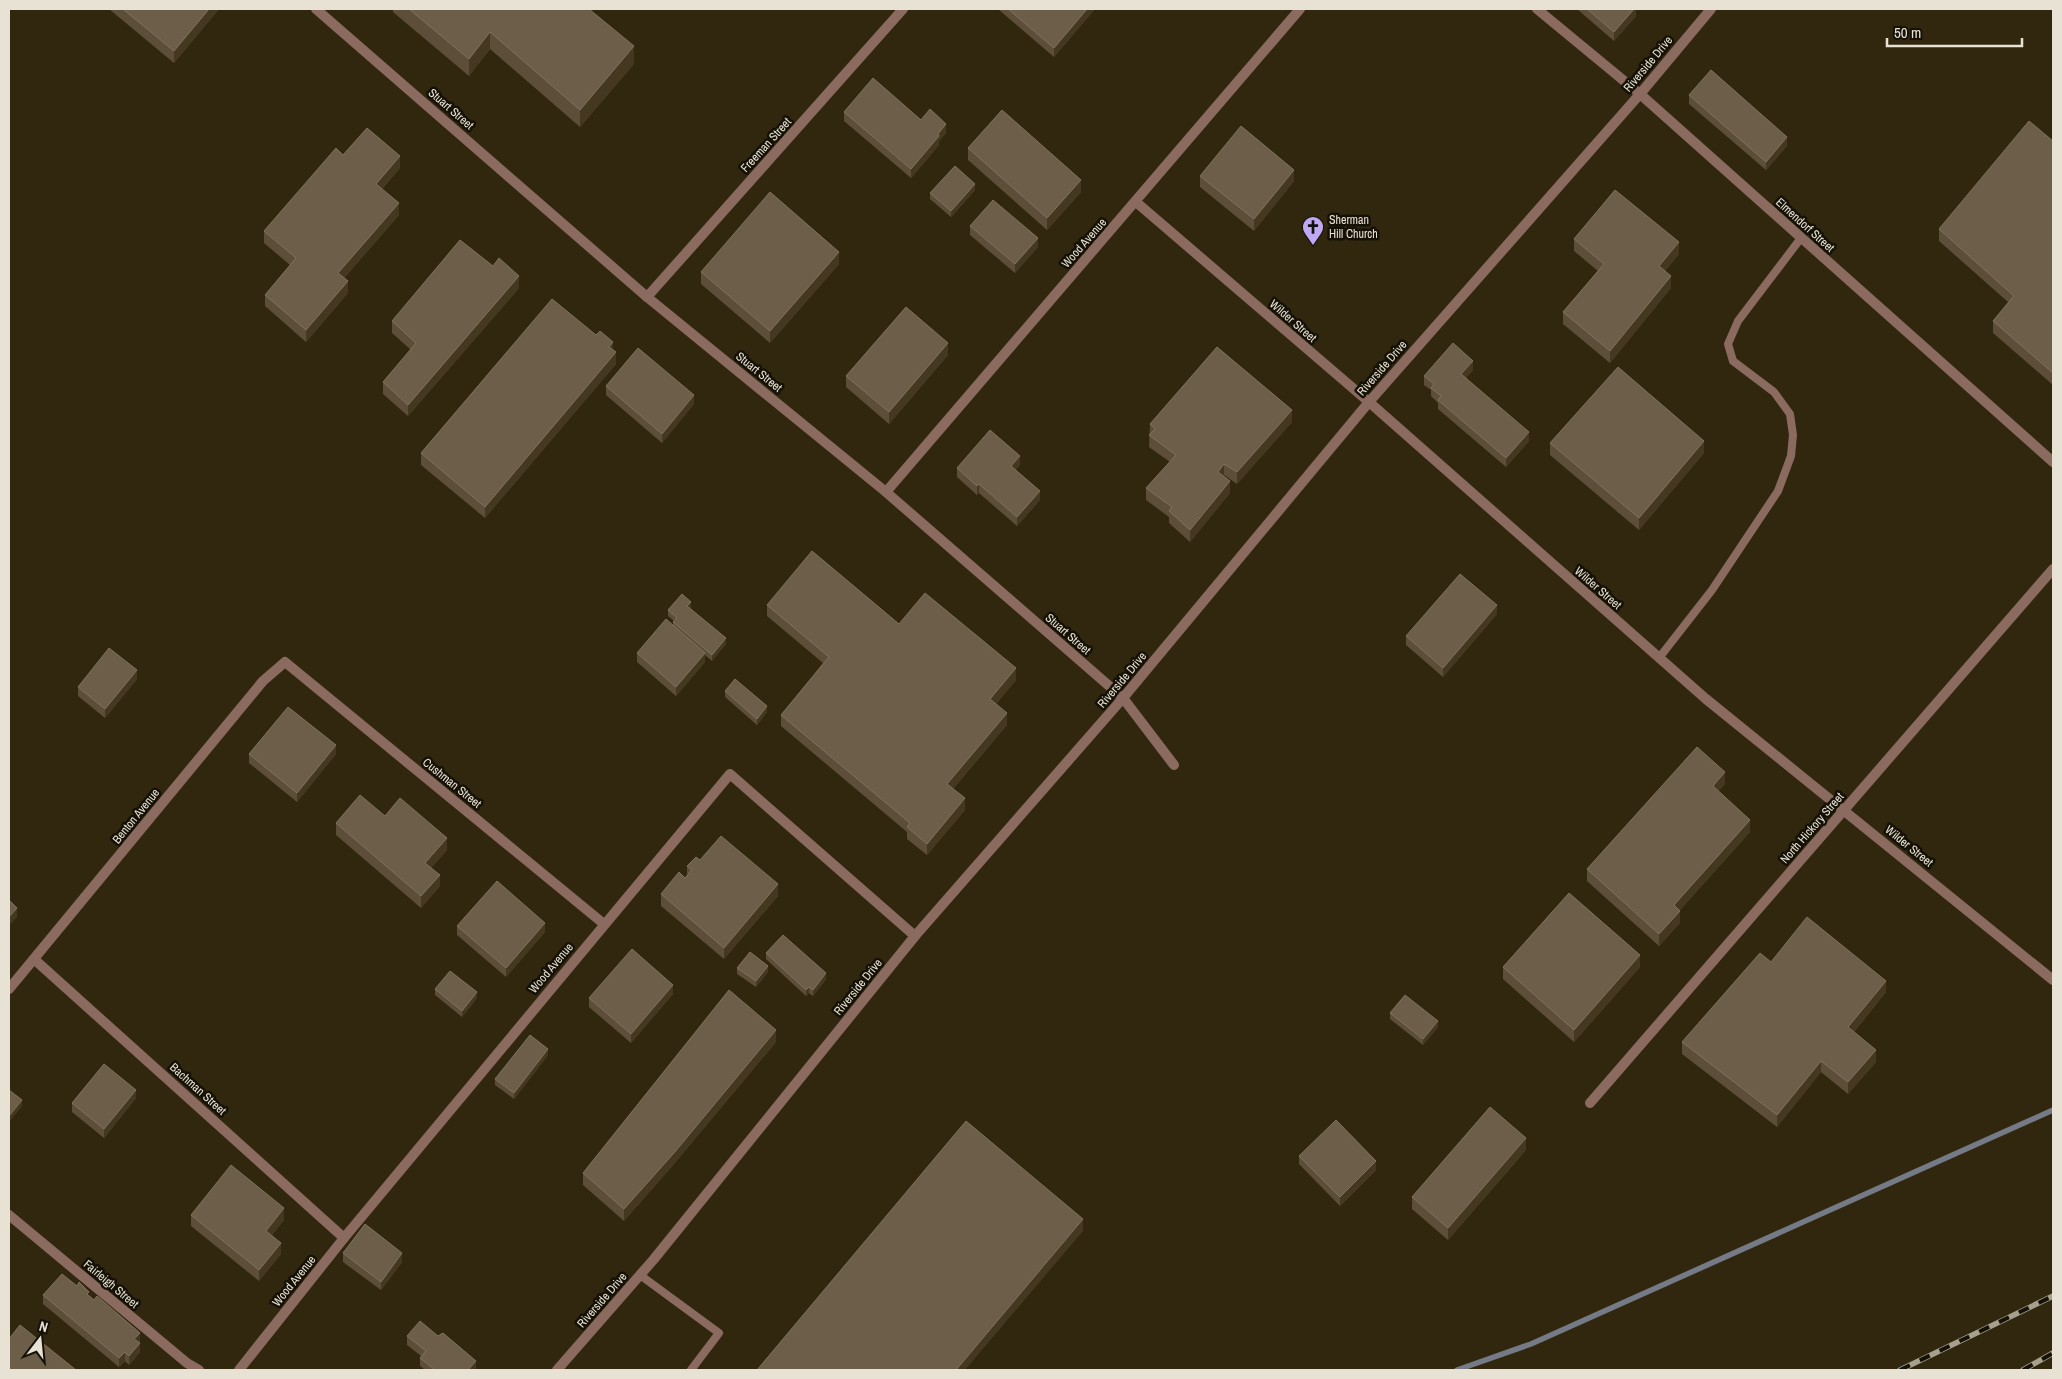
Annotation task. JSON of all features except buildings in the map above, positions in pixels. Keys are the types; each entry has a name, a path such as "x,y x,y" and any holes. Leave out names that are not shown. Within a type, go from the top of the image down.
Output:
{"street":[{"name":"Stuart Street","path":"316,9 647,297 886,492 1123,698 1174,765"},
{"name":"Freeman Street","path":"647,297 903,9"},
{"name":"Wood Avenue","path":"886,492 1300,9"},
{"name":"Elmendorf Street","path":"1537,9 1640,94 2053,462"},
{"name":"Riverside Drive","path":"557,1370 640,1275 915,936 1123,698 1369,402 1640,94 1711,9"},
{"name":"Wilder Street","path":"1136,202 1369,402 1706,699 2053,980"},
{"name":"North Hickory Street","path":"1590,1103 2053,570"},
{"name":"Cushman Street","path":"284,662 604,924"},
{"name":"Benton Avenue","path":"9,989 263,681 284,662"},
{"name":"Wood Avenue","path":"239,1370 344,1238 730,774 915,936"},
{"name":"Bachman Street","path":"34,960 344,1238"},
{"name":"Fairleigh Street","path":"9,1214 184,1367 199,1370"}],"lane":[{"path":"1659,658 1712,590 1778,491 1792,456 1793,435 1790,414 1774,392 1733,361 1728,344 1738,321 1801,238"},
{"path":"640,1275 719,1332 691,1370"}],"waterway":[{"path":"1457,1370 1531,1344 2053,1110"}],"railway":[{"path":"1900,1370 2053,1296"},
{"path":"2023,1370 2053,1353"}],"place":[{"name":"Sherman Hill Church","path":"1313,246"}]}
